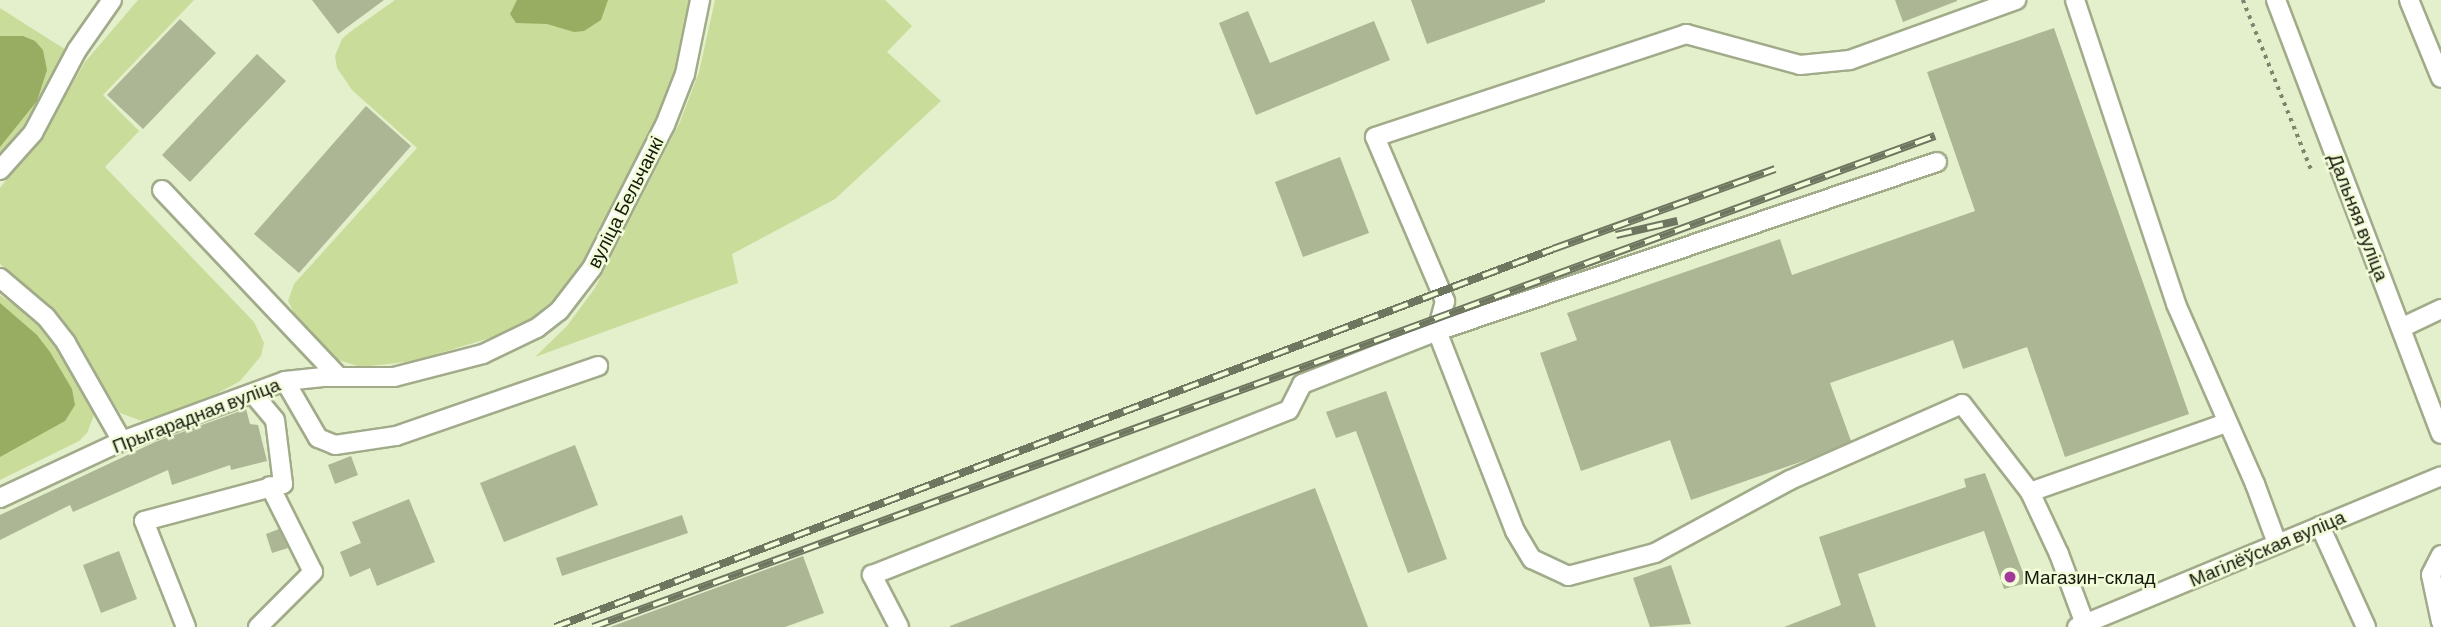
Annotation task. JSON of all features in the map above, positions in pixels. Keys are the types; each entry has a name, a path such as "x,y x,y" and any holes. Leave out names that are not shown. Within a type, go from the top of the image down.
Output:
{"street":[{"path":"0,170 33,133 78,50 112,0"},
{"name":"вуліца Бельчанкі","path":"483,354 537,328 559,311 592,268 676,99 689,55 700,0"},
{"path":"2016,0 1850,60 1800,65 1686,34 1375,137 1445,301 1437,331 1516,531 1532,559 1568,576 1655,553 1790,480 1962,404 2030,492 2059,554 2081,626"},
{"path":"2075,0 2176,304 2255,484 2277,543"},
{"name":"Дальняя вуліца","path":"2276,0 2441,434"},
{"path":"2409,0 2441,78"},
{"path":"899,627 872,575 1289,410 1302,384 1437,331 1937,162"},
{"path":"162,190 339,377"},
{"path":"0,278 46,317 66,343 122,442"},
{"path":"2401,328 2441,309"},
{"name":"Прыгарадная вуліца","path":"0,498 122,442 285,381 394,377 483,354"},
{"path":"285,381 318,438 335,444 396,436 598,366"},
{"path":"186,627 144,521 283,484 275,420 252,393"},
{"path":"2030,492 2226,423"},
{"name":"Магілёўская вуліца","path":"2081,626 2441,475"},
{"path":"258,627 313,572 270,486"},
{"name":"Магілёўская вуліца","path":"2417,486 2441,488"},
{"path":"2320,526 2366,627"},
{"path":"2441,555 2431,575 2441,622"}],"path":[{"path":"2243,0 2311,169"}],"shaded area":[{"path":"138,0 194,0 103,95 139,131 105,167 254,322 264,343 261,356 240,381 209,398 142,421 120,413 54,312 0,264 0,188 49,125 85,62"},
{"path":"395,0 691,0 680,54 665,103 586,261 562,292 533,317 503,334 414,361 361,367 332,358 296,317 288,301 294,284 417,148 352,90 337,68 335,56 342,39"},
{"path":"517,0 608,0 601,20 584,31 574,32 547,24 516,23 510,14"},
{"path":"715,0 885,0 912,26 887,52 941,101 835,199 732,254 738,283 535,357 567,326 595,288 680,122 699,72"},
{"path":"0,8 66,50 38,106 0,157"},
{"path":"0,36 23,36 35,41 43,50 47,70 37,101 0,147"},
{"path":"0,295 25,313 48,335 81,385 94,415 87,433 79,441 0,480"},
{"path":"0,303 37,335 50,352 72,389 75,405 65,421 0,457"}],"building":[{"path":"312,0 384,0 338,34"},
{"path":"1411,0 1545,0 1545,2 1427,44"},
{"path":"1895,0 1957,0 1957,1 1903,22"},
{"path":"1248,11 1270,63 1374,21 1390,60 1256,115 1219,23"},
{"path":"180,19 216,53 143,129 107,95"},
{"path":"2054,28 2189,414 2065,457 2027,347 1963,369 1953,340 1830,383 1851,441 1812,458 1691,500 1670,440 1581,471 1540,353 1577,340 1567,313 1780,239 1792,275 1975,211 1927,72"},
{"path":"257,54 286,81 190,182 162,155"},
{"path":"366,106 411,146 299,273 254,234"},
{"path":"1340,157 1369,233 1303,257 1275,182"},
{"path":"1386,391 1447,559 1408,573 1356,431 1336,438 1326,412"},
{"path":"246,409 250,424 258,425 267,461 231,470 230,465 172,485 168,470 73,512 70,505 0,540 0,515 155,442"},
{"path":"575,445 598,505 504,542 480,483"},
{"path":"351,456 358,475 335,484 328,465"},
{"path":"1985,473 2027,583 2004,589 1984,531 1858,574 1876,627 1784,627 1841,605 1819,537 1966,487 1964,479"},
{"path":"1315,488 1368,627 950,627 950,626"},
{"path":"409,499 435,562 377,586 370,568 350,577 340,552 361,543 352,522"},
{"path":"682,515 688,533 562,576 556,558"},
{"path":"279,529 288,548 272,553 266,534"},
{"path":"119,551 137,599 101,613 83,565"},
{"path":"803,556 824,613 785,627 610,627"},
{"path":"1671,565 1691,624 1650,627 1633,578"}],"railway":[{"path":"593,627 1935,136"},
{"path":"555,627 1553,249 1775,169"},
{"path":"1616,235 1677,221"}],"place":[{"name":"Магазин-склад","path":"2010,577"}]}
